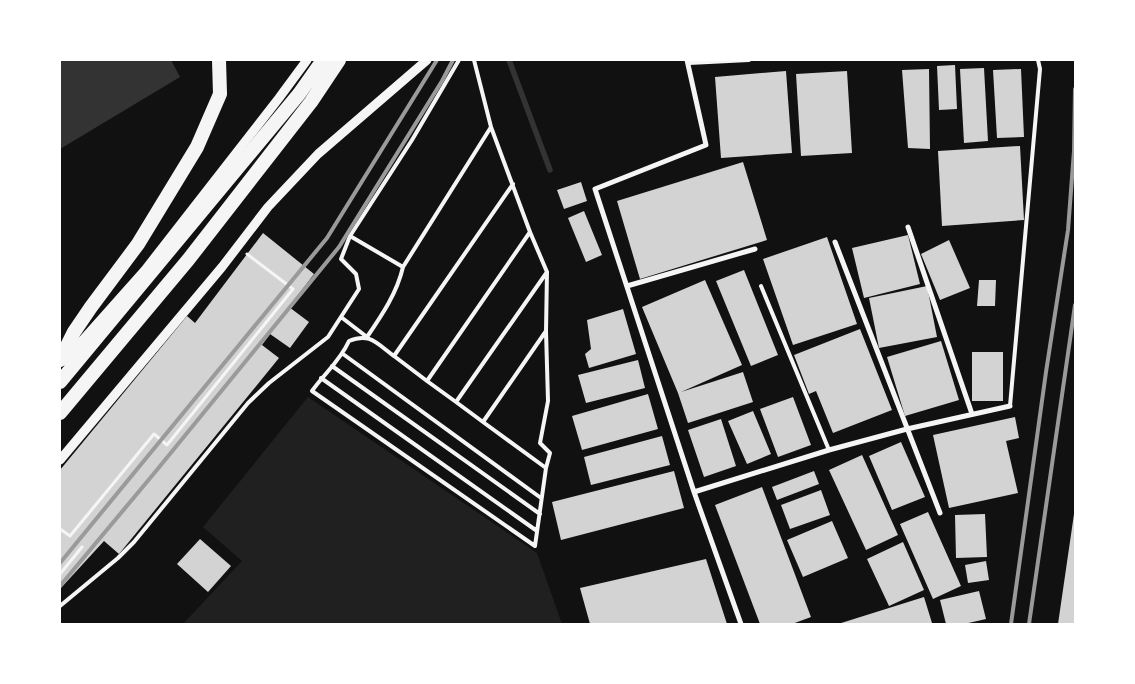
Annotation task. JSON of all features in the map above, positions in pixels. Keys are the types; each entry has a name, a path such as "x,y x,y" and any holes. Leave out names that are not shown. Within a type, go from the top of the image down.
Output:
{"highway":[{"path":"60,360 74,332 138,244 196,148 220,94 219,60"},
{"path":"60,382 299,94 323,60"},
{"path":"60,413 188,260 305,109 339,60"}],"street":[{"path":"60,365 145,270 307,60"},
{"path":"60,460 222,267 268,207 318,154 422,61"},
{"path":"688,62 706,145 595,189 694,492 741,624"},
{"path":"908,228 972,414"},
{"path":"835,242 940,513"},
{"path":"627,286 755,249"},
{"path":"694,492 829,450 907,429 1010,406"}],"lane":[{"path":"60,606 118,558 134,542 248,403 269,383 328,337 359,289 356,274 342,259 350,236 412,140 459,60"},
{"path":"367,337 358,337 349,341 343,354 320,378 312,391 535,546 541,498 550,454 540,443 548,401 546,331 548,272 530,232 491,127 474,60"},
{"path":"688,62 749,60"},
{"path":"1010,406 1040,69 1038,60"},
{"path":"367,337 385,310 399,283 403,267 491,127"},
{"path":"394,356 513,184"},
{"path":"428,381 530,232"},
{"path":"350,236 403,267"},
{"path":"456,402 548,272"},
{"path":"761,286 829,450"},
{"path":"341,317 546,468"},
{"path":"483,422 546,331"},
{"path":"343,354 541,498"},
{"path":"332,366 540,514"},
{"path":"320,378 537,531"}],"path":[{"path":"60,528 70,536 154,434 167,444 293,289 247,255"},
{"path":"60,574 82,547"}],"shaded area":[{"path":"63,60 171,60 180,77 60,149 60,62"},
{"path":"308,397 537,553 562,624 183,624 242,561 203,527"}],"building":[{"path":"955,65 957,109 939,110 937,66"},
{"path":"984,68 988,141 964,143 960,69"},
{"path":"929,69 930,149 908,148 902,70"},
{"path":"1021,69 1024,137 997,138 993,70"},
{"path":"786,71 792,153 721,158 715,77"},
{"path":"847,71 852,153 801,156 796,74"},
{"path":"1020,146 1024,220 942,226 938,151"},
{"path":"743,162 767,240 640,279 617,201"},
{"path":"581,182 587,201 564,209 557,190"},
{"path":"584,211 602,255 586,262 568,218"},
{"path":"263,233 314,274 289,307 309,322 290,348 270,334 262,345 279,358 119,554 104,541 60,589 60,470 187,316 195,323"},
{"path":"908,235 920,284 864,298 852,248"},
{"path":"827,237 857,324 793,345 763,259"},
{"path":"949,240 970,288 940,300 921,254"},
{"path":"744,270 778,355 751,366 716,281"},
{"path":"705,280 742,365 681,392 743,372 753,402 688,423 678,393 642,307"},
{"path":"979,280 996,280 995,306 977,306"},
{"path":"927,286 937,337 879,348 869,298"},
{"path":"623,309 636,354 589,368 585,354 591,349 587,320"},
{"path":"860,329 892,410 833,433 816,391 809,394 794,355"},
{"path":"941,341 959,400 905,416 887,357"},
{"path":"972,352 1003,352 1003,401 972,401"},
{"path":"638,360 645,388 586,403 578,375"},
{"path":"648,394 658,429 582,450 572,416"},
{"path":"793,397 811,445 778,457 760,409"},
{"path":"753,411 771,454 747,464 728,421"},
{"path":"1015,417 1019,438 1006,441 1018,493 949,508 933,435"},
{"path":"721,419 736,466 704,477 688,430"},
{"path":"662,436 670,465 591,485 584,457"},
{"path":"901,442 925,497 892,510 869,456"},
{"path":"862,455 898,535 866,550 829,470"},
{"path":"674,471 684,508 561,540 552,502"},
{"path":"814,471 819,484 777,500 772,487"},
{"path":"762,487 811,617 792,624 760,624 715,505"},
{"path":"821,490 830,515 790,529 781,505"},
{"path":"928,512 961,586 933,599 900,524"},
{"path":"985,514 987,557 956,558 955,515"},
{"path":"1074,514 1075,624 1058,624"},
{"path":"832,521 848,558 803,577 787,540"},
{"path":"200,539 231,566 208,592 177,564"},
{"path":"903,542 924,590 889,606 867,559"},
{"path":"706,559 727,624 590,624 580,588"},
{"path":"986,561 989,580 968,583 965,565"},
{"path":"979,591 986,619 964,624 946,624 940,600"},
{"path":"924,597 932,623 838,624"}],"waterway":[{"path":"509,60 550,170"}],"railway":[{"path":"60,563 327,238 437,60"},
{"path":"60,586 339,247 442,81 453,60"},
{"path":"1011,624 1068,230 1074,151 1075,89"},
{"path":"1029,624 1075,305"}]}
